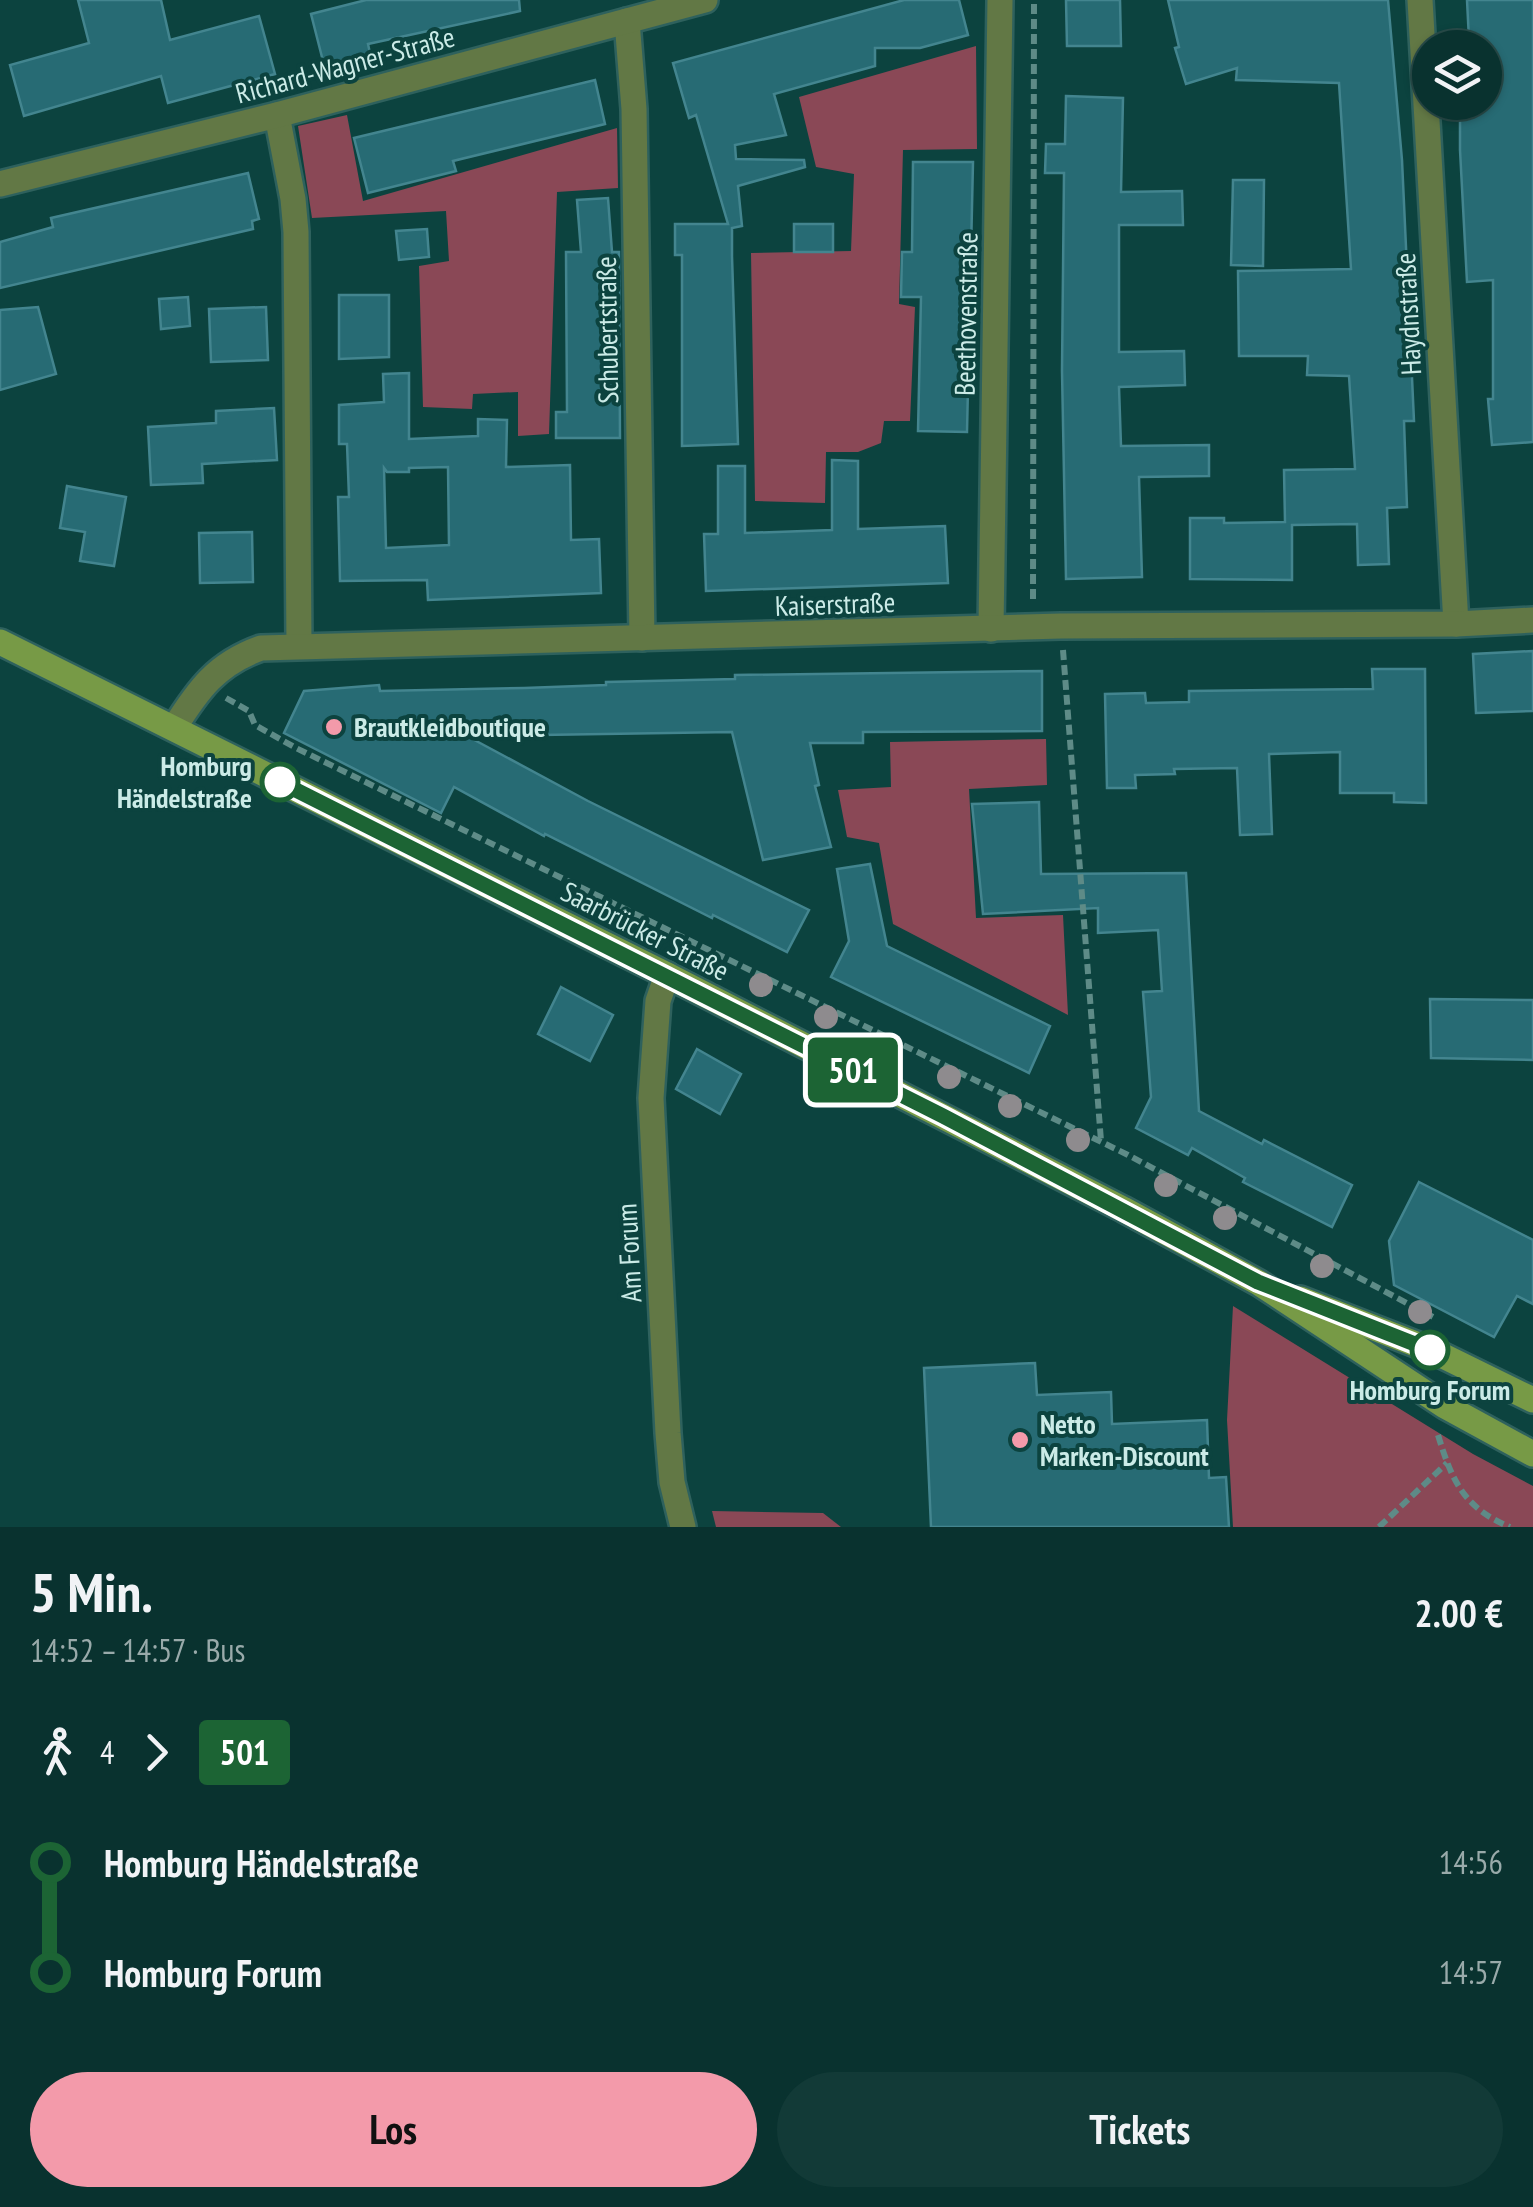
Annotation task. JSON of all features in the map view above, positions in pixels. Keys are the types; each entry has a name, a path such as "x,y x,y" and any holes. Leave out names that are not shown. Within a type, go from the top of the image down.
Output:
{"main road":[{"name":"Saarbrücker Straße","path":"0,642 994,1142 1258,1282 1445,1406 1533,1454"},
{"name":"Saarbrücker Straße","path":"1258,1282 1431,1350 1533,1400"}],"street":[{"name":"Richard-Wagner-Straße","path":"0,184 705,0"},
{"name":"Beethovenstraße","path":"991,629 1000,0"},
{"name":"Haydnstraße","path":"1420,0 1456,624"},
{"name":"Schubertstraße","path":"627,21 634,109 642,638"},
{"path":"276,115 294,198 296,232 298,646"},
{"name":"Kaiserstraße","path":"174,728 201,685 238,656 261,648 1061,626 1456,624 1533,620"},
{"name":"Am Forum","path":"667,976 658,1001 650,1098 668,1434 672,1482 684,1527"}],"path":[{"path":"1033,627 1034,0"},
{"path":"1061,626 1101,1142"},
{"path":"201,685 250,711 255,725 296,748 1101,1142 1442,1322"},
{"path":"1445,1406 1435,1426 1447,1463 1466,1499 1484,1516 1510,1527"},
{"path":"1380,1527 1447,1463"}],"shaded area":[{"path":"976,46 977,149 903,150 899,304 915,307 910,421 884,421 881,443 858,452 826,452 825,503 755,501 751,253 851,251 854,174 816,167 799,97"},
{"path":"347,115 363,201 617,128 618,188 557,192 549,434 518,436 518,392 473,394 472,409 423,407 419,266 449,261 446,211 312,218 298,126"},
{"path":"1046,739 1047,785 969,789 976,918 1063,915 1068,1015 893,924 879,843 847,837 838,790 891,787 890,742"},
{"path":"1233,1306 1473,1454 1533,1486 1533,1527 1233,1527 1227,1420"},
{"path":"712,1511 823,1513 841,1527 716,1527"}],"building":[{"path":"78,0 161,0 170,40 259,16 275,74 168,103 161,76 24,116 10,65 89,43"},
{"path":"366,0 519,0 520,11 368,44 370,53 324,65 311,14"},
{"path":"904,0 959,0 968,35 920,48 875,48 875,66 774,94 786,135 735,145 736,159 804,160 805,167 738,186 742,226 732,228 732,256 738,444 682,446 682,255 675,255 675,224 728,224 696,115 689,118 673,63"},
{"path":"1066,0 1120,0 1121,46 1067,46"},
{"path":"1168,0 1388,0 1402,160 1414,421 1404,421 1407,507 1387,508 1389,564 1358,565 1357,524 1292,525 1292,580 1190,579 1190,518 1224,518 1224,523 1285,522 1284,470 1355,469 1349,376 1307,375 1308,356 1239,356 1238,271 1351,269 1339,83 1236,80 1237,68 1186,84 1175,48 1179,47"},
{"path":"1467,0 1533,0 1533,442 1492,445 1488,399 1493,399 1493,280 1467,282 1460,120 1502,120 1502,30 1468,30"},
{"path":"595,80 605,124 453,161 456,171 368,193 354,138"},
{"path":"1066,96 1123,98 1121,192 1182,191 1183,225 1119,225 1119,352 1184,351 1185,385 1119,387 1121,446 1209,445 1209,476 1139,477 1142,577 1066,579 1064,173 1045,173 1046,144 1065,144"},
{"path":"913,162 973,162 967,432 918,431 921,297 901,297 902,252 912,252"},
{"path":"248,173 259,219 252,221 253,229 0,288 0,242 53,227 51,218"},
{"path":"1233,180 1264,180 1263,266 1231,265"},
{"path":"608,198 612,252 619,252 620,438 556,438 556,412 567,412 566,252 581,252 577,200"},
{"path":"794,224 833,224 833,252 794,252"},
{"path":"427,229 429,257 399,260 396,231"},
{"path":"339,295 389,295 389,357 339,359"},
{"path":"188,297 190,326 161,329 159,299"},
{"path":"38,307 56,374 0,390 0,310"},
{"path":"266,307 268,360 211,362 209,309"},
{"path":"409,373 409,439 478,436 478,419 507,420 506,467 570,465 571,540 599,539 601,593 428,600 427,580 340,581 338,497 349,497 347,444 339,444 339,405 384,402 383,374","holes":["448,467 449,545 386,548 384,468 387,472 409,472 409,468"]},
{"path":"274,408 277,460 202,464 203,483 151,485 148,427 216,423 216,411"},
{"path":"832,460 858,461 858,529 945,526 948,583 706,591 704,534 718,534 718,466 745,466 745,533 832,530"},
{"path":"67,486 126,497 114,566 80,561 85,532 60,528"},
{"path":"252,532 253,582 200,583 199,533"},
{"path":"1533,651 1533,711 1476,713 1473,654"},
{"path":"1372,669 1425,669 1426,803 1394,802 1394,793 1340,793 1340,752 1269,754 1272,834 1240,835 1237,768 1174,769 1175,774 1135,775 1136,788 1107,788 1105,694 1145,693 1146,703 1189,702 1189,691 1373,689"},
{"path":"1042,671 1042,731 863,732 863,743 810,743 819,785 815,786 831,847 763,860 732,732 467,736 588,801 809,910 787,952 544,836 454,787 441,813 284,733 304,691 379,685 380,691 606,685 735,679 735,675"},
{"path":"1039,802 1041,874 1186,873 1199,1111 1352,1185 1332,1227 1243,1182 1245,1178 1192,1148 1188,1155 1136,1128 1151,1097 1143,992 1162,991 1158,930 1098,933 1098,908 983,914 972,804"},
{"path":"870,864 887,946 1050,1026 1029,1073 831,977 849,941 837,869"},
{"path":"561,987 613,1015 590,1061 538,1034"},
{"path":"1430,999 1533,1000 1533,1060 1431,1058"},
{"path":"697,1049 741,1074 720,1114 676,1089"},
{"path":"1419,1182 1533,1240 1533,1304 1517,1296 1494,1337 1394,1285 1389,1241"},
{"name":"Netto Marken-Discount","path":"1035,1363 1037,1395 1111,1392 1112,1424 1207,1420 1209,1478 1226,1477 1229,1527 931,1527 924,1368"}],"bus line":[{"name":"501","path":"280,782 943,1116 1258,1282 1430,1350"}],"place":[{"name":"Brautkleidboutique","path":"334,727"},
{"name":"Homburg Händelstraße","path":"280,782"},
{"name":"Homburg Forum","path":"1430,1350"},
{"name":"Netto Marken-Discount","path":"1020,1440"}]}
